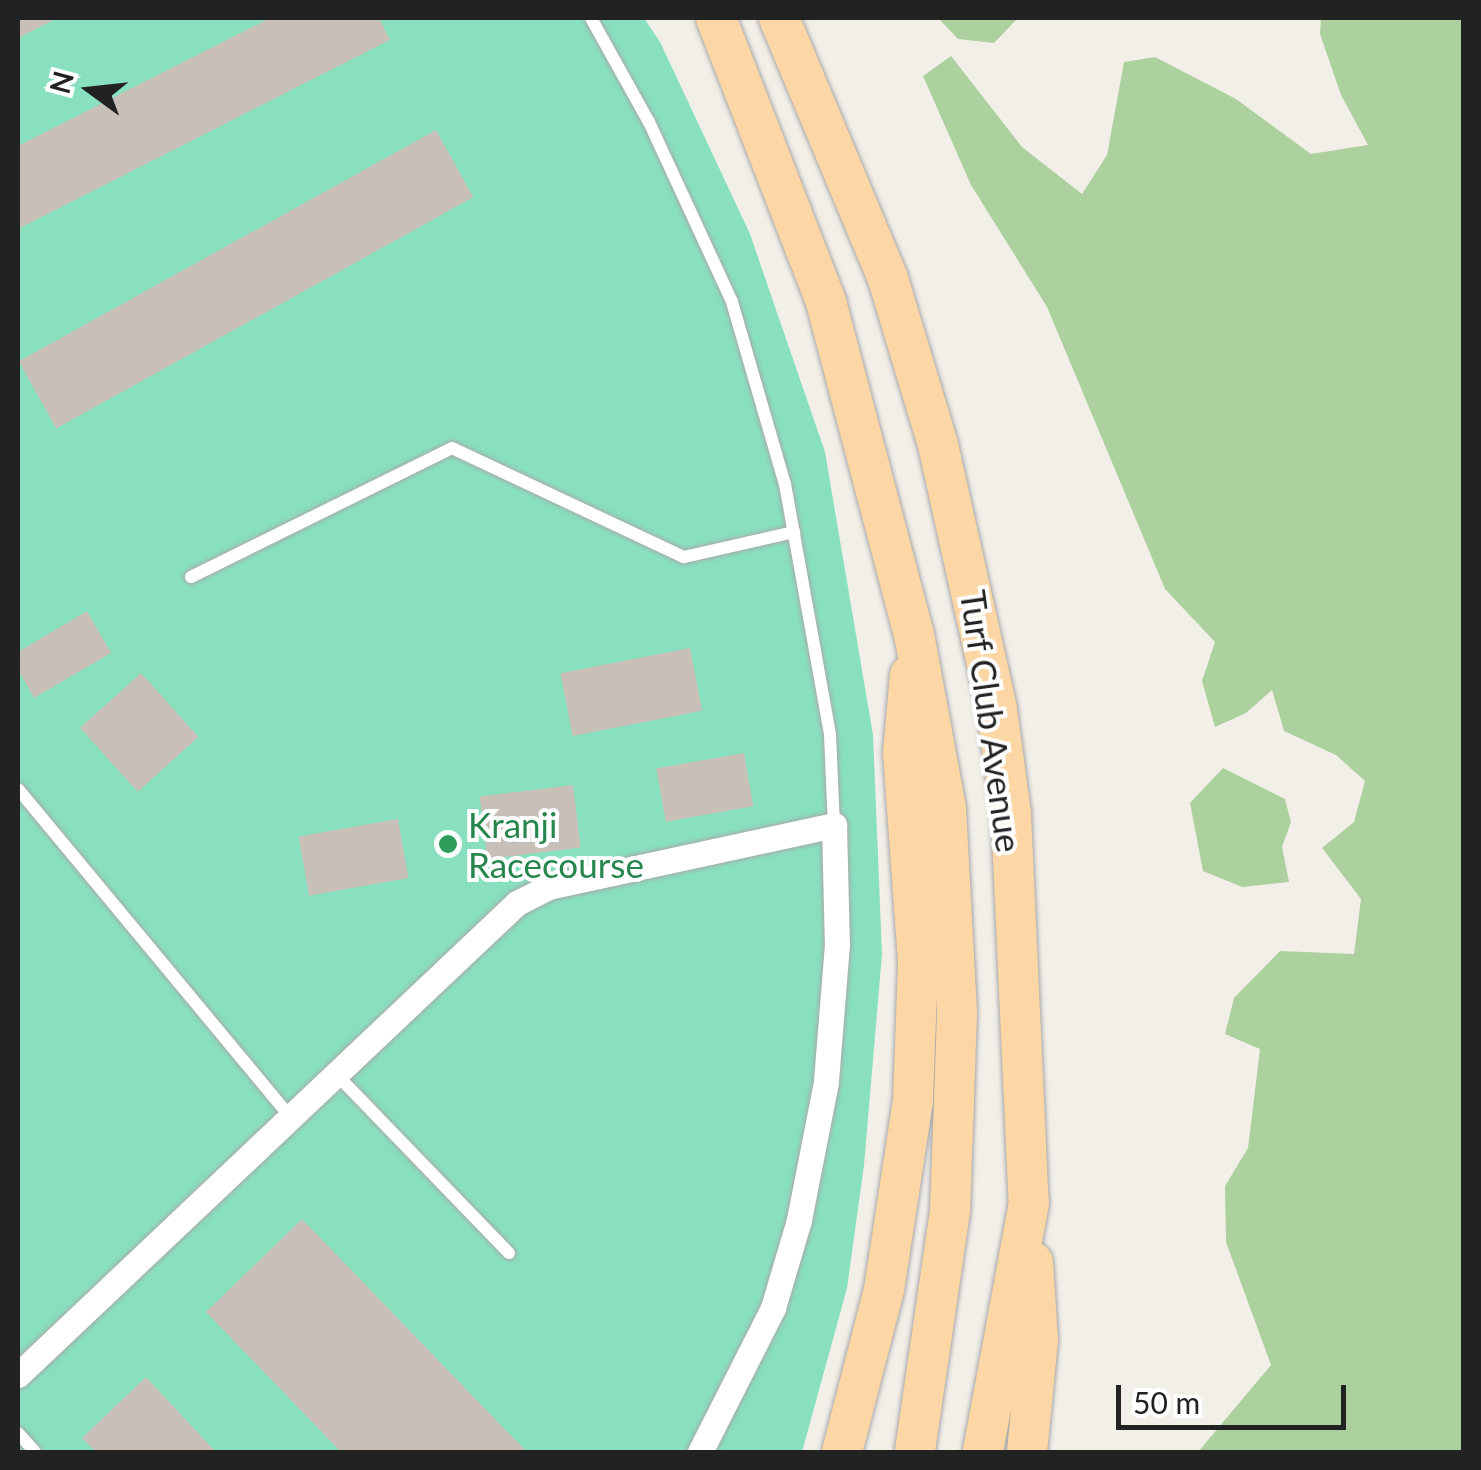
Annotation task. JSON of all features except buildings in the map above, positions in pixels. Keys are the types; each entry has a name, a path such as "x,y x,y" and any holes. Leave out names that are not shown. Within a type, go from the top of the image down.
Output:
{"main road":[{"name":"Turf Club Avenue","path":"716,18 826,302 914,634 946,809 957,1013 950,1211 914,1452"},
{"name":"Turf Club Avenue","path":"779,18 888,280 979,610 1011,814 1028,1203 983,1452"},
{"path":"842,1452 884,1290 913,1100 918,962 903,754 914,634"},
{"path":"1027,1452 1038,1340 1028,1203"}],"street":[{"path":"18,1375 517,903 548,887 834,825 837,944 826,1082 799,1220 766,1323 700,1452"}],"lane":[{"path":"591,18 650,122 732,302 794,532 830,736 834,825"},
{"path":"192,577 452,448 684,557 794,532"},
{"path":"18,788 82,874 290,1117"},
{"path":"336,1074 509,1253"},
{"path":"18,1433 35,1452"}],"green space":[{"name":"Kranji Racecourse","path":"18,18 644,18 660,42 750,234 825,452 873,735 882,954 864,1165 847,1288 802,1452 18,1452"},
{"path":"938,18 1018,18 994,43 958,39"},
{"path":"1321,18 1463,18 1463,1452 1198,1452 1271,1365 1226,1242 1225,1186 1248,1148 1260,1049 1225,1034 1234,998 1280,951 1354,954 1361,899 1322,848 1354,822 1365,781 1336,755 1284,731 1272,690 1246,713 1215,727 1202,681 1215,642 1165,589 1047,307 971,185 923,76 951,56 1022,147 1082,194 1107,155 1124,62 1155,57 1236,99 1311,154 1368,145 1341,95 1320,34"},
{"path":"1223,768 1285,799 1291,822 1282,847 1289,882 1242,887 1203,871 1190,803"}],"place":[{"name":"Kranji Racecourse","path":"448,844"}]}
